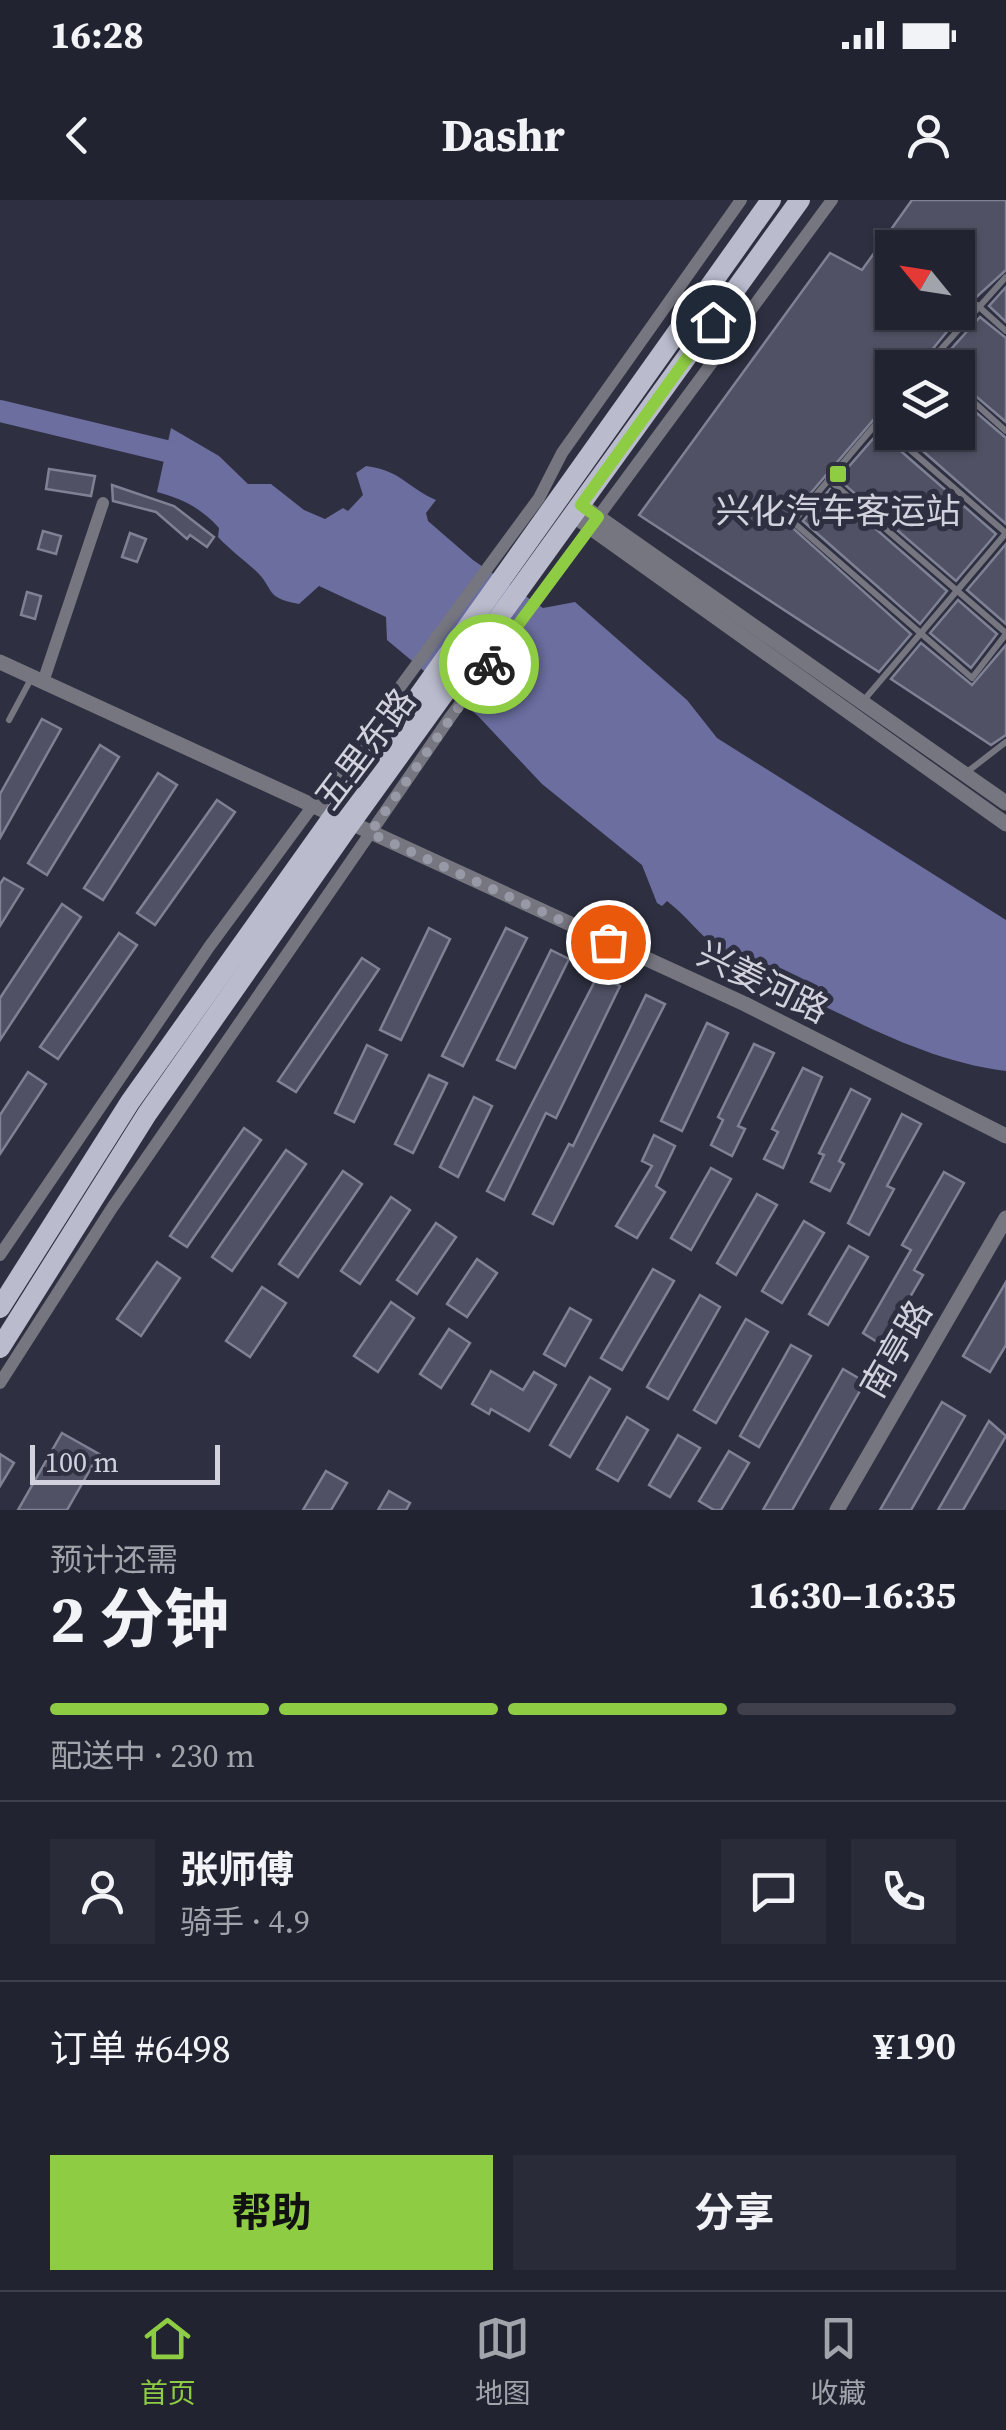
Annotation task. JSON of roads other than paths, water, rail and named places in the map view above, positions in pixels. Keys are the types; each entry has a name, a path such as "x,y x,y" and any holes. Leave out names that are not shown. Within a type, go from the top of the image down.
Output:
{"main road":[{"name":"五里东路","path":"0,1308 130,1102 332,816 429,700 524,569 771,200"},
{"name":"五里东路","path":"524,569 585,516 800,200"},
{"name":"五里东路","path":"0,1348 332,816"}],"street":[{"path":"0,1255 134,1054 429,700 524,569 539,498 562,453 742,200"},
{"path":"832,200 585,516 858,707 1006,803"},
{"path":"38,679 103,504"},
{"name":"兴姜河路","path":"0,662 745,1004 1006,1136"},
{"path":"0,1384 112,1208 370,833 429,700"},
{"path":"858,707 1006,824"},
{"name":"南亭路","path":"838,1510 1006,1218"}],"lane":[{"path":"942,350 1006,277"},
{"path":"978,306 1006,330"},
{"path":"975,403 1006,431"},
{"path":"828,480 1006,634 972,678 792,522 828,480 875,425"},
{"path":"858,707 1006,533 910,450"},
{"path":"9,720 38,679"},
{"path":"965,774 1006,742"}],"water":[{"path":"171,428 219,456 248,484 271,484 304,510 325,519 343,508 348,511 363,495 356,473 366,466 396,476 436,500 426,513 428,521 473,560 543,608 575,602 687,700 717,738 1006,920 1006,1071 953,1060 902,1042 726,957 667,901 662,906 657,903 642,865 542,784 478,716 387,640 386,617 319,586 299,604 280,599 218,537 219,528 205,515 183,501 157,492"}],"waterway":[{"path":"0,411 191,457"}],"place":[{"name":"兴化汽车客运站","path":"838,474"}]}
